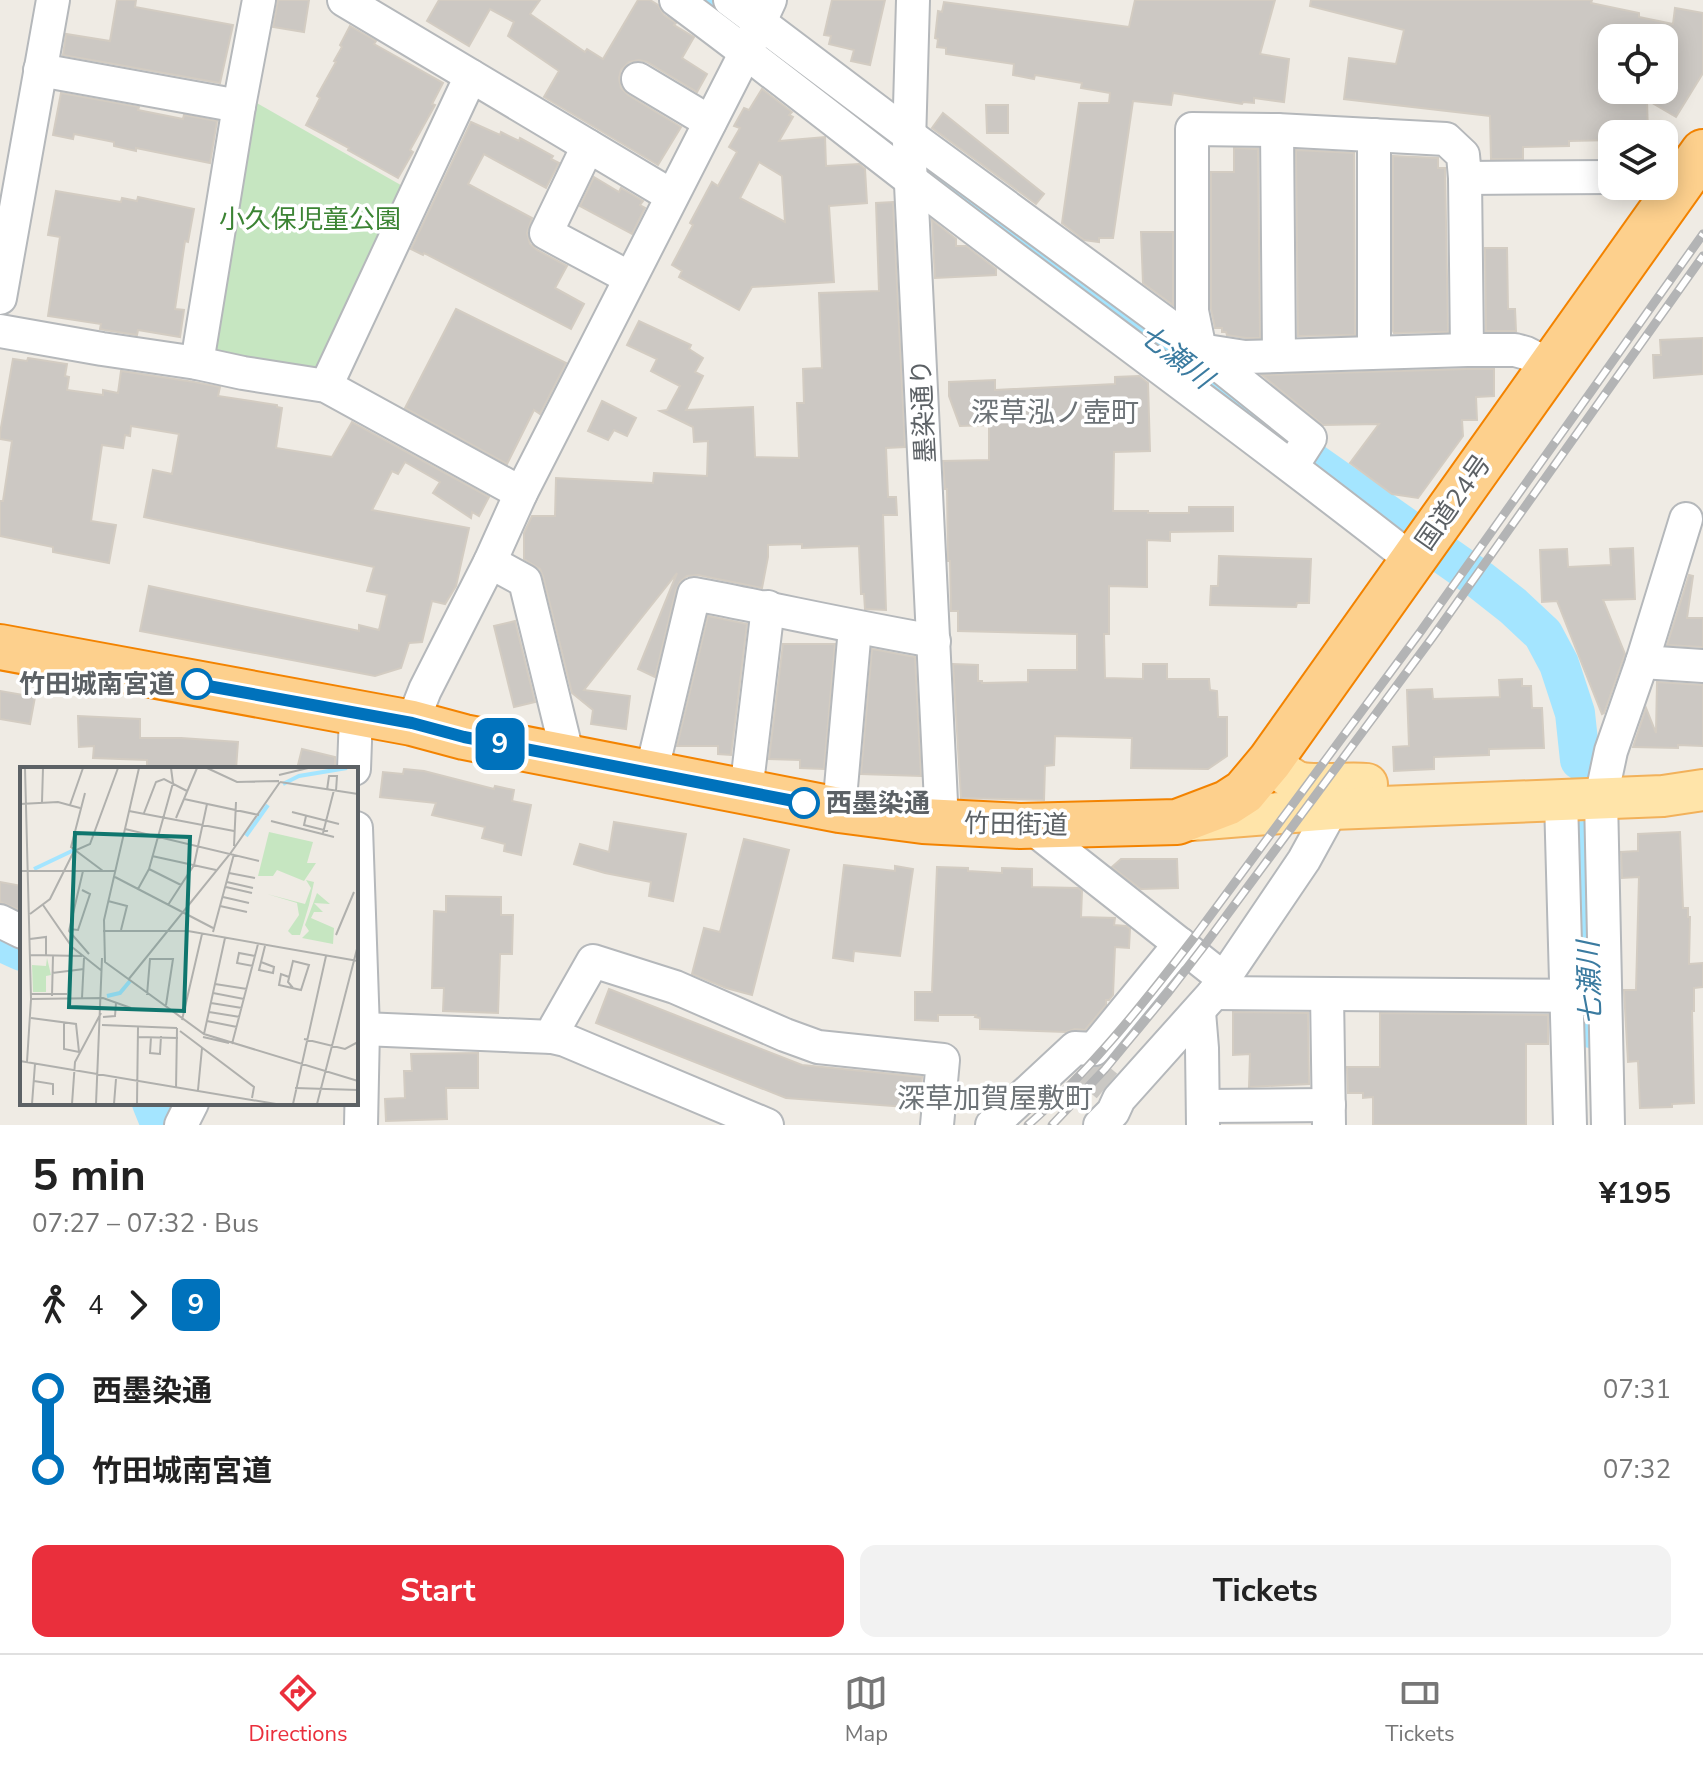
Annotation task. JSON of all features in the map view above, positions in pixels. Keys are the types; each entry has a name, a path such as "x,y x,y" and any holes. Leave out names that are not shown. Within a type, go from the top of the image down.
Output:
{"highway":[{"name":"国道24号","path":"1678,180 1703,152"},
{"name":"国道24号","path":"1177,822 1227,803 1244,792 1270,761 1550,365 1662,200"},
{"name":"竹田街道","path":"0,647 412,723 464,737 839,810 942,823 1030,826 1177,822"}],"main road":[{"path":"1270,761 1294,780 1303,783 1353,782 1409,791 1456,804"},
{"name":"竹田街道","path":"1177,822 1332,809 1663,796 1703,790"},
{"name":"竹田街道","path":"1663,796 1703,801"}],"street":[{"path":"0,298 53,0"},
{"path":"197,363 259,0"},
{"path":"344,0 672,196"},
{"path":"676,0 756,30 910,158 1420,549"},
{"path":"730,0 756,30 910,158 1169,326 1310,438 1299,456"},
{"name":"墨染通り","path":"913,0 910,158 942,823"},
{"path":"412,723 521,493 756,30"},
{"path":"40,70 239,106"},
{"path":"326,386 471,76"},
{"path":"638,79 710,122"},
{"path":"1200,350 1192,311 1192,129 1446,139 1463,155 1467,350"},
{"path":"1277,130 1279,356"},
{"path":"1374,135 1374,352"},
{"path":"588,146 546,233 630,278"},
{"path":"1465,178 1598,177"},
{"path":"0,331 326,386 521,493"},
{"path":"1200,350 1245,357 1515,350 1550,365"},
{"path":"1586,996 1601,798 1611,751 1686,519"},
{"path":"490,562 525,581 568,757"},
{"path":"651,774 694,594 768,607 855,628 934,641"},
{"path":"746,792 768,607"},
{"path":"839,810 855,628"},
{"path":"1642,662 1703,666"},
{"path":"354,767 356,714"},
{"path":"1663,796 1694,775 1703,775"},
{"path":"1561,800 1586,996 1590,1112"},
{"path":"992,1125 1092,1078 1212,994 1304,860 1332,809"},
{"path":"1030,826 1180,944 1212,994 1202,1048 1203,1115 1329,1115 1327,994"},
{"path":"358,895 363,1029 361,1125"},
{"path":"0,921 20,931"},
{"path":"1100,1125 1113,1112 1075,1048 1094,1049 1180,944"},
{"path":"552,1037 593,961 675,987 818,1047 943,1060 937,1125"},
{"path":"1212,994 1586,996"},
{"path":"363,1029 565,1040 767,1125"},
{"path":"171,1105 179,1125"},
{"path":"179,1125 191,1105"}],"green space":[{"name":"小久保児童公園","path":"255,102 406,188 328,365 307,374 210,355"}],"building":[{"path":"117,0 136,0 135,7 233,25 220,83 63,55 66,34 110,41"},
{"path":"278,0 309,0 304,32 273,27"},
{"path":"439,0 540,0 530,14 585,52 587,49 603,59 638,0 650,0 676,23 674,25 694,37 682,58 707,74 697,92 647,62 629,62 621,70 621,88 628,95 681,127 658,165 544,97 559,71 508,36 514,22 490,9 469,46 427,21"},
{"path":"832,0 885,0 870,65 851,61 854,50 829,44 831,36 824,35"},
{"path":"1135,0 1275,0 1260,54 1289,59 1284,102 1254,98 1254,103 1242,104 1173,93 1171,105 1133,101 1113,238 1099,238 1099,242 1084,240 1062,223 1079,103 1109,103 1110,93 1081,88 1082,83 1035,75 1034,79 1013,75 1014,64 946,54 946,48 937,47 938,39 935,38 938,11 942,12 944,2 1129,27"},
{"path":"1311,0 1592,0 1591,3 1673,24 1598,24 1598,104 1647,104 1648,120 1598,120 1598,140 1569,141 1569,146 1523,147 1523,159 1491,159 1490,116 1344,99 1349,58 1396,64 1404,30 1310,6"},
{"path":"1675,8 1703,13 1703,73 1676,117 1654,104 1678,104 1678,24 1673,24"},
{"path":"350,26 376,41 374,44 443,83 432,104 435,105 410,150 413,152 398,178 306,125"},
{"path":"762,89 792,112 789,115 793,117 779,141 825,137 826,166 859,164 865,169 867,203 829,206 834,282 752,287 739,310 679,277 682,271 672,265 712,182 718,186 737,152 729,147 740,128 734,126 744,108 749,110","holes":["759,162 782,176 785,222 740,198"]},
{"path":"61,93 139,107 138,110 183,119 184,115 217,121 210,163 136,148 136,151 114,146 114,142 74,134 73,139 53,135"},
{"path":"986,105 1008,105 1008,133 987,133"},
{"path":"943,113 1044,194 1036,204 932,128"},
{"path":"471,122 500,135 501,132 519,141 520,138 553,156 551,159 559,163 546,188 484,154 468,184 532,218 527,233 530,244 567,266 555,288 584,304 571,329 411,249"},
{"path":"1234,148 1258,149 1260,338 1227,335 1222,328 1215,328 1211,309 1211,172 1234,172"},
{"path":"1296,150 1354,153 1355,335 1298,336"},
{"path":"1393,156 1438,158 1438,168 1445,168 1448,332 1393,331"},
{"path":"594,177 619,192 621,188 643,201 640,205 645,208 632,234 580,206"},
{"path":"56,191 121,202 122,198 137,201 138,197 194,209 188,242 185,241 175,309 184,310 180,337 138,330 137,335 105,330 100,329 101,324 48,316 60,237 48,235"},
{"path":"893,202 905,447 886,448 888,497 896,497 897,515 883,515 886,610 865,609 864,594 861,594 859,546 802,548 802,544 768,545 762,588 698,575 687,576 680,582 655,677 638,669 677,573 584,690 630,696 626,729 591,724 593,710 572,693 543,576 540,569 524,559 524,533 532,516 555,516 556,478 653,483 654,473 707,476 708,441 694,442 693,427 660,411 667,410 680,386 651,371 657,359 627,345 639,321 691,345 689,349 703,358 695,372 703,376 686,410 753,407 755,457 799,458 797,403 804,403 803,369 822,368 819,293 879,291 876,203"},
{"path":"932,220 956,239 956,246 966,246 996,269 996,275 935,278"},
{"path":"1141,232 1173,232 1173,305 1143,283"},
{"path":"1485,248 1507,248 1508,309 1515,309 1516,331 1486,331"},
{"path":"456,309 566,363 540,414 534,410 507,464 405,408"},
{"path":"1703,338 1703,374 1654,378 1653,355 1661,355 1660,340"},
{"path":"28,358 67,364 67,390 103,395 103,390 118,393 121,371 220,387 218,396 277,405 282,408 276,448 332,457 352,422 489,497 479,516 472,512 471,518 433,493 440,482 405,462 398,474 392,471 372,510 469,528 456,586 445,604 432,601 422,642 409,643 401,668 375,676 140,631 149,586 359,631 359,625 379,630 387,595 367,591 374,567 144,517 153,470 172,474 179,434 131,426 130,436 125,435 123,448 102,445 91,521 116,525 109,563 53,552 53,547 0,536 0,501 3,501 12,441 0,439 0,433 13,359 27,361"},
{"path":"1494,369 1494,396 1476,397 1477,420 1462,420 1463,436 1418,498 1392,494 1350,463 1379,424 1323,425 1262,375"},
{"path":"1139,376 1148,383 1150,451 1114,452 1113,511 1189,513 1189,507 1233,507 1233,531 1170,532 1170,541 1147,540 1147,587 1109,586 1109,634 1104,634 1105,678 1143,679 1143,664 1167,664 1167,679 1209,679 1210,690 1217,691 1218,717 1227,717 1227,756 1208,769 1131,768 1132,738 1055,736 1054,765 1045,766 1044,800 961,798 953,664 978,665 978,681 982,683 1028,682 1028,670 1077,670 1077,634 958,631 958,611 951,611 947,489 943,461 989,460 989,425 960,426 949,396 949,382 995,380 995,390 1115,384 1115,377"},
{"path":"602,401 636,418 627,436 614,430 608,440 588,431"},
{"path":"1633,548 1635,599 1603,600 1625,654 1602,714 1557,601 1542,602 1540,550 1567,549 1568,567 1611,565 1610,549"},
{"path":"1219,556 1311,559 1309,603 1297,603 1296,607 1210,605 1211,586 1218,586"},
{"path":"1689,575 1693,576 1687,618 1703,618 1703,647 1667,645"},
{"path":"708,616 747,624 731,755 718,754 718,746 677,746"},
{"path":"515,621 535,702 514,707 494,626"},
{"path":"783,644 835,644 824,769 800,768 800,760 769,759"},
{"path":"872,649 915,657 921,776 861,774"},
{"path":"1522,679 1522,686 1531,686 1532,708 1542,708 1544,748 1489,749 1489,755 1434,757 1434,769 1394,771 1393,747 1409,746 1407,690 1432,689 1433,699 1500,697 1499,680"},
{"path":"1657,682 1703,685 1703,746 1633,747 1646,708 1656,733"},
{"path":"0,691 35,697 30,724 0,719"},
{"path":"78,716 140,719 140,738 238,742 236,767 147,767 147,760 93,758 94,746 79,747"},
{"path":"302,749 335,757 335,767 298,767"},
{"path":"404,769 494,789 495,786 514,790 512,801 531,805 521,855 504,851 505,844 482,838 485,827 432,815 436,803 380,797 383,772 403,774"},
{"path":"614,822 686,834 673,901 649,896 651,882 574,864 580,844 609,852"},
{"path":"1680,832 1683,908 1688,908 1690,917 1689,964 1703,963 1703,987 1694,988 1692,1011 1694,1103 1640,1108 1638,1061 1628,1062 1624,990 1636,990 1639,877 1622,878 1621,852 1638,851 1638,834"},
{"path":"744,839 789,850 752,995 692,974 704,928 720,932"},
{"path":"1121,859 1177,859 1178,888 1141,889 1112,867"},
{"path":"844,865 895,871 895,866 913,869 900,956 854,951 853,961 833,958"},
{"path":"937,867 1002,873 1002,868 1032,869 1032,887 1078,888 1082,891 1081,917 1115,918 1114,925 1130,929 1129,948 1115,947 1113,995 1085,1030 980,1029 980,1018 976,1015 938,1015 938,1021 915,1020 915,992 932,992"},
{"path":"0,882 20,886 20,910 0,902"},
{"path":"446,896 501,897 501,915 513,915 512,954 500,954 498,1013 443,1011 444,988 432,988 434,911 446,912"},
{"path":"609,989 802,1065 922,1077 919,1108 786,1098 596,1023"},
{"path":"1233,1012 1308,1013 1309,1084 1249,1087 1250,1054 1233,1055"},
{"path":"1380,1013 1548,1015 1548,1044 1526,1044 1526,1125 1373,1125 1373,1097 1363,1098 1363,1093 1348,1093 1347,1067 1380,1067"},
{"path":"478,1053 478,1088 446,1088 447,1119 386,1121 385,1099 405,1098 404,1071 412,1071 411,1054"}],"waterway":[{"name":"七瀬川","path":"704,0 767,50"},
{"name":"七瀬川","path":"839,107 942,181 959,186 982,211 1139,325 1155,343 1231,397 1292,448 1513,606 1543,634 1559,664 1575,713 1580,760"},
{"name":"七瀬川","path":"1584,841 1591,1028"},
{"path":"0,941 20,950"},
{"path":"153,1105 161,1125"}],"tunnel":[{"path":"1083,1066 1107,1086"}],"railway":[{"path":"1028,1125 1095,1059 1193,939 1421,631 1703,234"},
{"path":"1052,1125 1105,1069 1204,946 1432,638 1703,256"}],"bus line":[{"name":"9","path":"197,684 412,723 464,737 804,803"}],"place":[{"name":"竹田城南宮道","path":"197,684"},
{"name":"西墨染通","path":"804,803"}],"district":[{"name":"深草泓ノ壺町","path":"1055,412"},
{"name":"深草加賀屋敷町","path":"995,1098"}]}
